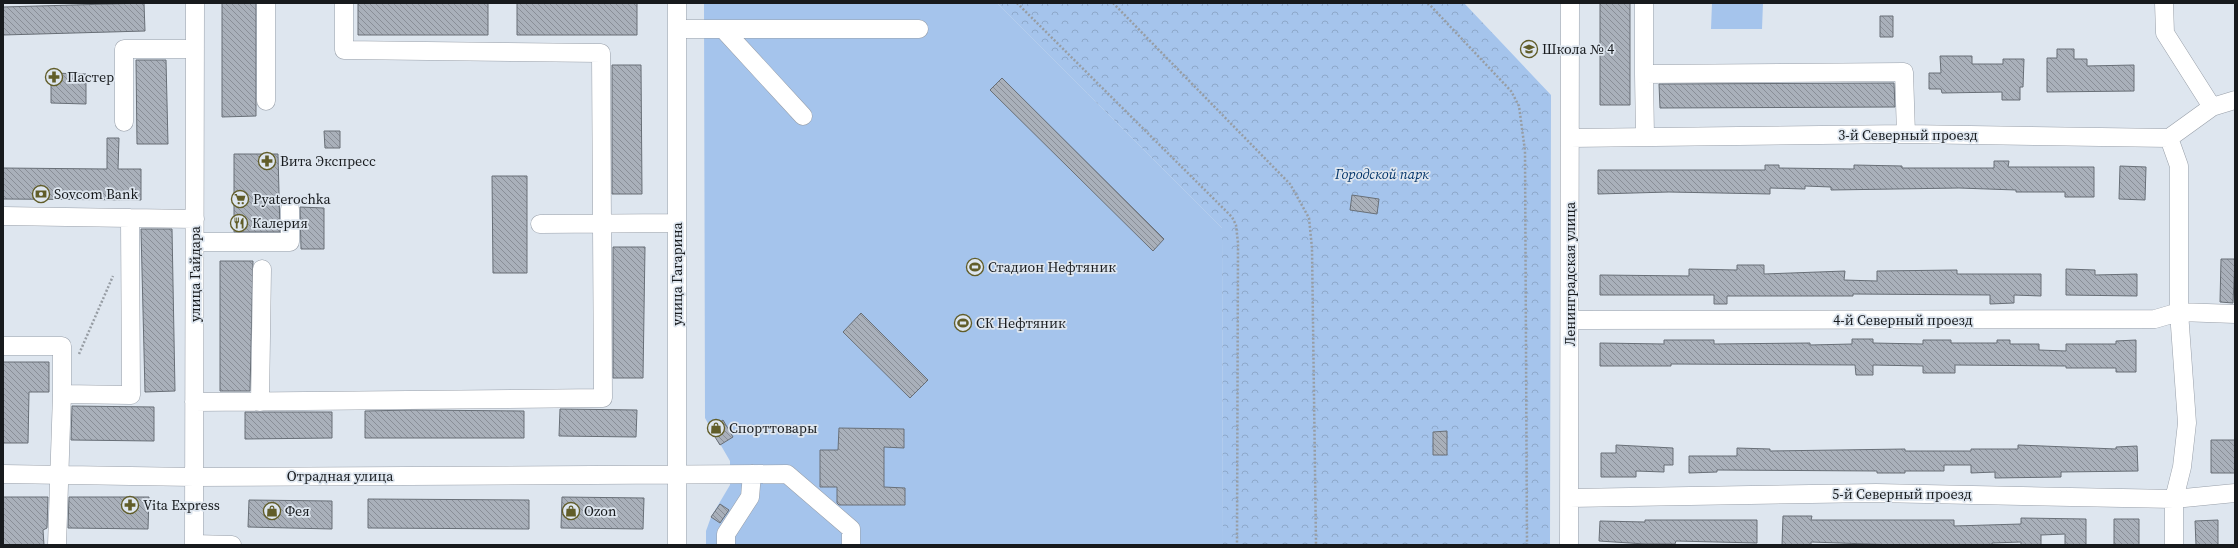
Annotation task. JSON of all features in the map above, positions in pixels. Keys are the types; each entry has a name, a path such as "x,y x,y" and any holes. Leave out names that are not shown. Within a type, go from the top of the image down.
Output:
{"street":[{"name":"улица Гайдара","path":"194,545 195,3"},
{"path":"266,3 266,101"},
{"path":"194,402 603,398 601,53 344,50 344,3"},
{"name":"улица Гагарина","path":"677,3 677,545"},
{"name":"Ленинградская улица","path":"1569,545 1570,3"},
{"path":"1644,3 1645,137"},
{"path":"2164,3 2165,33 2212,107"},
{"path":"677,29 919,29"},
{"path":"723,29 803,116"},
{"path":"124,122 124,49 195,49"},
{"path":"1644,74 1904,72 1906,134"},
{"path":"2174,545 2174,499 2182,467 2187,423 2179,312 2179,166 2169,138 2212,107 2235,100"},
{"name":"3-й Северный проезд","path":"1570,138 1906,134 2169,138"},
{"path":"195,242 290,242 290,209"},
{"path":"3,216 195,219"},
{"path":"62,394 131,395 130,218"},
{"path":"540,224 677,224"},
{"path":"260,402 262,269"},
{"name":"4-й Северный проезд","path":"1570,320 2155,319 2179,312 2235,314"},
{"path":"3,346 62,346 62,394 57,545"},
{"name":"Отрадная улица","path":"3,474 194,477 787,474 851,529 851,545"},
{"path":"726,545 726,534 750,497 752,474"},
{"name":"5-й Северный проезд","path":"1570,498 1876,493 2174,499 2235,494"},
{"path":"194,545 232,545"}],"path":[{"path":"1016,3 1232,218 1236,225 1238,243 1237,545"},
{"path":"1113,3 1290,184 1309,218 1312,248 1316,545"},
{"path":"1428,3 1511,91 1519,106 1525,151 1526,545"},
{"path":"78,358 115,271"}],"green space":[{"name":"СК Нефтяник","path":"704,3 997,3 1222,228 1223,545 706,545 706,531 711,517 730,485 730,461 705,418"},
{"name":"Городской парк","path":"997,3 1464,3 1551,95 1550,545 1223,545 1222,228"},
{"path":"1712,3 1763,3 1762,29 1711,29"}],"building":[{"path":"144,3 145,31 3,35 3,7"},
{"path":"222,3 256,3 256,116 222,117"},
{"path":"358,3 488,3 488,35 358,35"},
{"path":"517,3 637,3 637,35 517,35"},
{"path":"1600,3 1630,3 1630,105 1600,105"},
{"path":"1880,16 1893,16 1893,37 1880,37"},
{"path":"2057,49 2074,49 2074,59 2087,59 2087,66 2134,65 2134,91 2047,92 2047,58 2057,58"},
{"path":"1940,56 1972,56 1972,64 2003,64 2003,59 2024,59 2023,87 2020,87 2020,100 2002,100 2002,92 1942,93 1941,89 1929,89 1929,73 1941,73"},
{"path":"136,60 166,60 168,144 137,144"},
{"path":"612,65 641,65 642,194 612,194"},
{"path":"51,73 86,74 86,104 51,103"},
{"path":"1002,78 1164,239 1153,251 990,90"},
{"path":"1894,83 1895,107 1660,108 1659,84"},
{"path":"324,131 340,131 340,148 325,148"},
{"path":"107,138 119,138 118,169 141,169 141,200 3,199 3,168 107,169"},
{"path":"234,154 278,154 280,232 234,232"},
{"path":"1994,161 2009,161 2008,167 2094,167 2094,197 2065,197 2065,192 2016,192 2016,190 1959,188 1831,190 1831,187 1805,186 1805,189 1770,188 1770,194 1669,192 1598,194 1598,170 1765,170 1765,165 1779,165 1779,168 1854,169 1854,165 1902,166 1902,168 1994,168"},
{"path":"2120,166 2146,167 2145,200 2119,199"},
{"path":"492,176 527,176 527,273 493,273"},
{"path":"1352,195 1379,199 1377,214 1350,210"},
{"path":"300,207 324,208 324,249 301,249"},
{"path":"141,229 172,229 175,391 145,392"},
{"path":"613,247 645,247 643,378 613,378"},
{"path":"2221,259 2235,259 2233,303 2220,302"},
{"path":"220,261 253,261 250,391 220,391"},
{"path":"1737,265 1764,265 1764,274 1845,271 1844,280 1877,281 1877,271 1957,270 1957,274 2041,274 2041,296 2014,295 2014,303 1990,304 1990,295 1853,294 1853,296 1727,296 1727,304 1714,304 1714,295 1600,295 1600,275 1689,276 1689,269 1737,270"},
{"path":"2066,269 2095,270 2095,275 2137,274 2137,296 2066,295"},
{"path":"861,313 928,380 910,398 843,332"},
{"path":"1852,339 1873,339 1873,343 1923,344 1923,340 1951,340 1951,343 1997,343 1997,340 2010,340 2010,344 2039,344 2039,350 2066,351 2066,344 2116,344 2116,341 2136,340 2136,372 2116,372 2116,368 2066,368 2066,366 1955,365 1955,373 1923,373 1923,366 1873,365 1873,375 1856,375 1855,365 1671,364 1671,366 1600,366 1600,343 1664,344 1664,340 1714,340 1714,344 1810,343 1810,345 1852,344"},
{"path":"3,362 49,362 49,392 29,392 28,443 3,443"},
{"path":"72,406 154,407 154,441 71,440"},
{"path":"560,409 637,410 636,437 559,436"},
{"path":"365,411 524,411 524,438 365,438"},
{"path":"245,412 332,412 332,438 245,439"},
{"path":"723,420 733,437 720,445 710,429"},
{"path":"839,428 904,429 904,448 884,447 884,487 905,488 905,505 839,505 837,503 837,487 820,487 820,450 838,450"},
{"path":"1447,431 1447,455 1433,455 1433,432"},
{"path":"2211,440 2235,440 2235,473 2211,473"},
{"path":"1616,445 1673,448 1673,465 1664,465 1664,472 1636,471 1636,477 1601,477 1601,453 1616,453"},
{"path":"2018,445 2116,449 2116,447 2137,446 2138,471 2061,472 2061,477 1995,478 1995,472 1971,473 1971,465 1944,465 1944,471 1905,471 1905,473 1877,473 1877,471 1717,470 1717,472 1689,473 1689,456 1737,456 1737,448 1770,449 1770,451 1905,449 1905,451 1971,451 1971,449 2018,449"},
{"path":"3,497 48,497 47,528 43,530 44,545 3,545"},
{"path":"69,497 149,497 148,529 68,528"},
{"path":"562,497 644,498 643,529 561,528"},
{"path":"368,499 529,500 529,529 368,528"},
{"path":"249,500 332,501 332,529 248,527"},
{"path":"720,504 729,510 720,523 711,517"},
{"path":"1783,516 1812,516 1811,520 1954,520 1954,526 2021,524 2021,518 2086,519 2086,545 2065,545 2065,534 2041,535 2041,545 2021,545 2021,542 1992,543 1992,545 1897,545 1811,542 1811,545 1782,545"},
{"path":"2114,519 2139,519 2139,545 2114,545"},
{"path":"1645,520 1757,520 1757,543 1676,541 1675,544 1645,544 1599,541 1600,521 1645,522"},
{"path":"2218,520 2218,545 2196,545 2195,521"}],"place":[{"name":"Школа № 4","path":"1529,49"},
{"name":"Пастер","path":"54,77"},
{"name":"Вита Экспресс","path":"267,161"},
{"name":"Sovcom Bank","path":"41,194"},
{"name":"Pyaterochka","path":"240,199"},
{"name":"Калерия","path":"239,223"},
{"name":"Стадион Нефтяник","path":"975,267"},
{"name":"СК Нефтяник","path":"963,323"},
{"name":"Спорттовары","path":"716,428"},
{"name":"Vita Express","path":"130,505"},
{"name":"Фея","path":"272,511"},
{"name":"Ozon","path":"571,511"}]}
